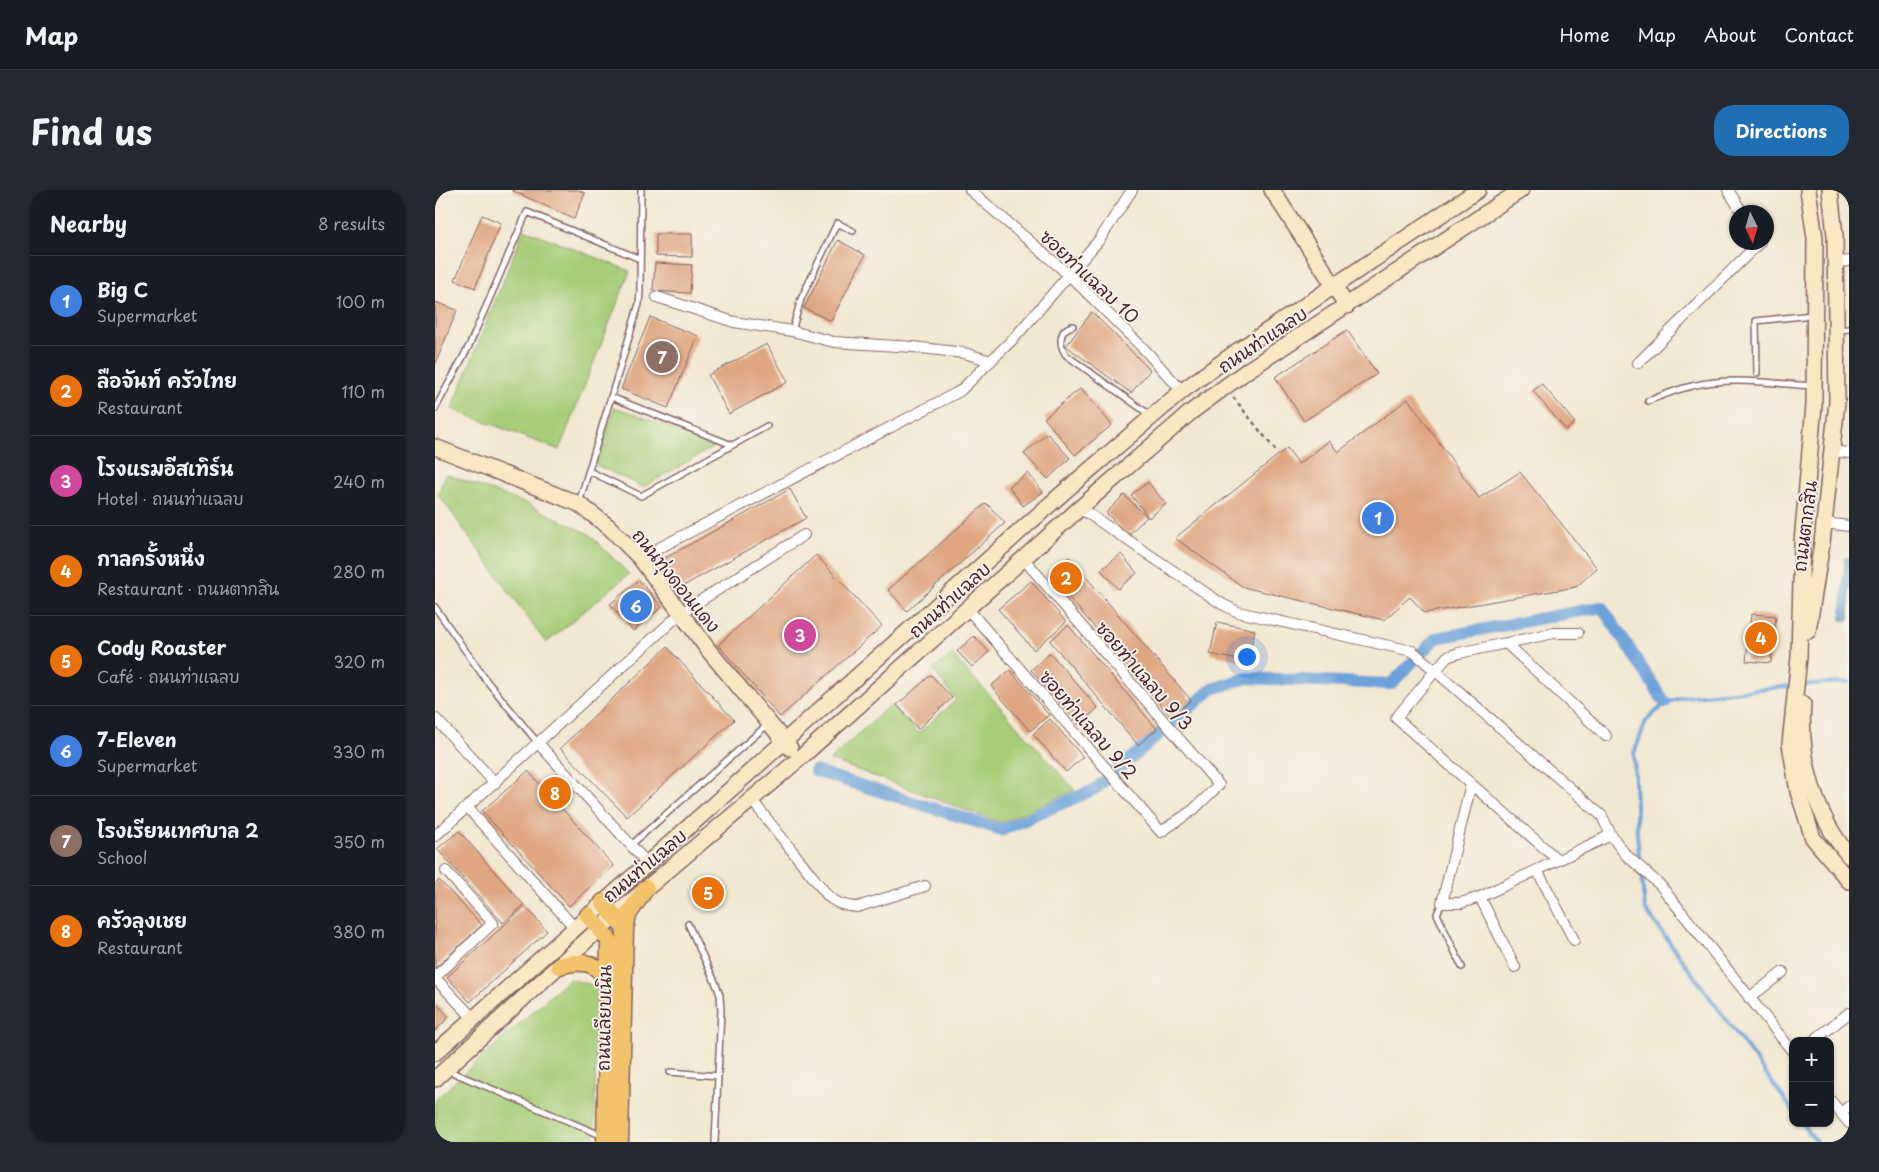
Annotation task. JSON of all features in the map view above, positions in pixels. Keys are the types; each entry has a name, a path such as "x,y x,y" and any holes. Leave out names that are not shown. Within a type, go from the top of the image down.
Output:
{"main road":[{"path":"1272,190 1347,306"},
{"name":"ถนนท่าแฉลบ","path":"435,1052 1065,491 1183,391 1236,352 1478,190"},
{"name":"ถนนท่าแฉลบ","path":"438,1069 559,966 599,928 799,759 1023,558 1191,412 1248,370 1521,190"},
{"name":"ถนนตากสิน","path":"1808,190 1815,238 1815,350 1802,542 1803,749 1819,807 1836,841 1849,856"},
{"name":"ถนนตากสิน","path":"1803,657 1824,524 1837,402 1837,350 1843,330 1842,261 1835,235 1829,190"},
{"path":"1815,350 1837,350"},
{"name":"ถนนทุ่งดอนแดง","path":"435,448 579,504 609,527 640,558 710,652 799,759"},
{"path":"1065,491 1080,508"},
{"path":"1803,657 1797,677 1789,744 1798,792 1813,838 1849,881"},
{"path":"625,929 628,915 647,888"},
{"path":"603,902 625,929"},
{"name":"ถนนเลียบเนิน","path":"588,914 609,940 610,1140"},
{"name":"ถนนเลียบเนิน","path":"610,1140 625,929"},
{"path":"559,966 575,962 585,963 598,968 604,974 608,987"}],"street":[{"name":"ซอยท่าแฉลบ 10","path":"970,190 1069,275 1144,349 1183,391"},
{"path":"640,558 960,391 1016,336 1100,239 1131,190"},
{"path":"1728,190 1738,205"},
{"path":"1638,363 1752,250"},
{"path":"657,297 734,322 792,331 834,342 964,353 991,361"},
{"path":"1832,451 1849,453"},
{"path":"1080,508 1215,599 1238,612 1412,651 1426,661 1602,816 1611,835 1625,854 1660,885 1789,1047"},
{"path":"1824,524 1849,526"},
{"path":"435,836 681,613 804,536"},
{"name":"ซอยท่าแฉลบ 9/3","path":"1023,558 1219,785 1193,810"},
{"name":"ซอยท่าแฉลบ 9/2","path":"967,608 1161,832 1193,810"},
{"path":"1558,860 1396,718 1447,658 1459,653 1554,633 1578,633"},
{"path":"1507,643 1605,736"},
{"path":"435,718 495,783"},
{"path":"538,743 647,863"},
{"path":"1471,784 1442,903 1461,903 1480,897 1611,835"},
{"path":"751,799 828,896 836,903 857,907 925,886"},
{"path":"467,807 574,927"},
{"path":"1537,870 1574,940"},
{"path":"446,871 493,923 435,978 473,1018"},
{"path":"1480,897 1515,967"},
{"path":"1749,998 1783,972"},
{"path":"1818,1037 1849,1013"},
{"path":"1834,1102 1845,1109 1849,1123"}],"lane":[{"path":"579,504 639,304 641,190"},
{"path":"435,408 469,346 527,212 641,259"},
{"path":"792,331 801,299 837,223 853,231"},
{"path":"1757,373 1756,321 1815,315"},
{"path":"1073,326 1065,330 1061,339 1061,346 1066,355 1153,416"},
{"path":"1648,400 1692,386 1719,382 1814,386"},
{"path":"611,397 732,445"},
{"path":"589,471 641,496 767,426"},
{"path":"435,607 487,680 538,743"},
{"path":"630,845 769,723"},
{"path":"1442,903 1437,914 1462,967"},
{"path":"688,924 719,995 721,1010 715,1142"},
{"path":"438,1069 610,1140"},
{"path":"670,1072 718,1076"}],"path":[{"path":"1225,387 1276,451"}],"green space":[{"path":"524,229 630,271 559,450 452,409"},
{"path":"615,407 717,445 643,487 596,465"},
{"path":"446,474 525,503 589,534 629,574 546,643 438,494"},
{"path":"952,654 1075,790 1001,823 830,760 890,705 919,733 956,700 933,670"},
{"path":"569,979 597,986 594,1142 435,1142 435,1100"}],"water":[{"path":"1845,558 1849,558 1849,620 1841,620"}],"building":[{"path":"511,190 578,190 585,193 574,219"},
{"path":"482,215 501,223 475,288 455,280"},
{"path":"656,234 692,234 692,257 656,256"},
{"path":"838,240 865,255 831,321 804,308"},
{"path":"655,263 692,265 690,293 653,291"},
{"path":"435,302 457,310 435,365"},
{"path":"1092,312 1150,370 1131,393 1066,346"},
{"path":"650,317 698,336 668,408 621,389"},
{"path":"1347,330 1377,374 1304,421 1275,377"},
{"path":"767,344 788,382 729,414 708,375"},
{"path":"1542,384 1575,423 1566,430 1533,391"},
{"path":"1081,388 1112,425 1075,455 1044,418"},
{"path":"1408,399 1479,498 1520,472 1597,568 1576,587 1425,613 1410,597 1384,620 1243,587 1175,538 1287,448 1299,464 1329,441 1338,452"},
{"path":"1047,433 1070,458 1048,479 1024,454"},
{"path":"1028,473 1043,492 1023,506 1009,487"},
{"path":"1148,482 1166,504 1149,518 1131,495"},
{"path":"790,489 806,518 674,591 658,562"},
{"path":"1124,495 1147,517 1128,535 1106,513"},
{"path":"986,503 1005,523 907,611 888,590"},
{"path":"1121,554 1137,573 1118,589 1101,570"},
{"path":"816,555 882,626 780,717 718,645"},
{"path":"1069,557 1191,700 1171,717 1049,574"},
{"path":"639,580 662,607 633,631 610,604"},
{"path":"1031,581 1066,622 1034,650 998,609"},
{"path":"1751,614 1776,616 1771,663 1746,661"},
{"path":"1217,622 1255,630 1248,662 1210,654"},
{"path":"1068,625 1157,729 1138,745 1050,641"},
{"path":"974,636 989,652 972,667 957,651"},
{"path":"667,647 734,720 627,817 560,748"},
{"path":"1050,653 1098,708 1079,725 1031,670"},
{"path":"1010,670 1049,715 1030,731 991,686"},
{"path":"931,675 952,698 918,729 897,705"},
{"path":"1050,719 1083,757 1066,772 1033,734"},
{"path":"528,771 614,866 569,906 482,811"},
{"path":"459,831 524,905 503,923 437,849"},
{"path":"439,880 482,925 435,968 435,884"},
{"path":"525,906 547,931 470,1002 447,977"},
{"path":"435,1002 449,1017 435,1031"}],"waterway":[{"path":"815,771 1002,830 1095,789 1212,689 1247,678 1391,684 1436,638 1602,607 1665,703"},
{"path":"1799,685 1849,682"},
{"path":"1640,864 1634,753 1646,721 1665,703 1684,697 1792,686"},
{"path":"1641,871 1645,909 1789,1106"},
{"path":"1805,1127 1816,1142"}],"place":[{"name":"โรงเรียนเทศบาล 2","path":"662,357"},
{"name":"Big C","path":"1378,518"},
{"name":"ลือจันท์ ครัวไทย","path":"1066,578"},
{"name":"7-Eleven","path":"636,606"},
{"name":"โรงแรมอีสเทิร์น","path":"800,635"},
{"name":"กาลครั้งหนึ่ง","path":"1761,638"},
{"name":"ครัวลุงเชย","path":"555,793"},
{"name":"Cody Roaster","path":"708,893"}]}
